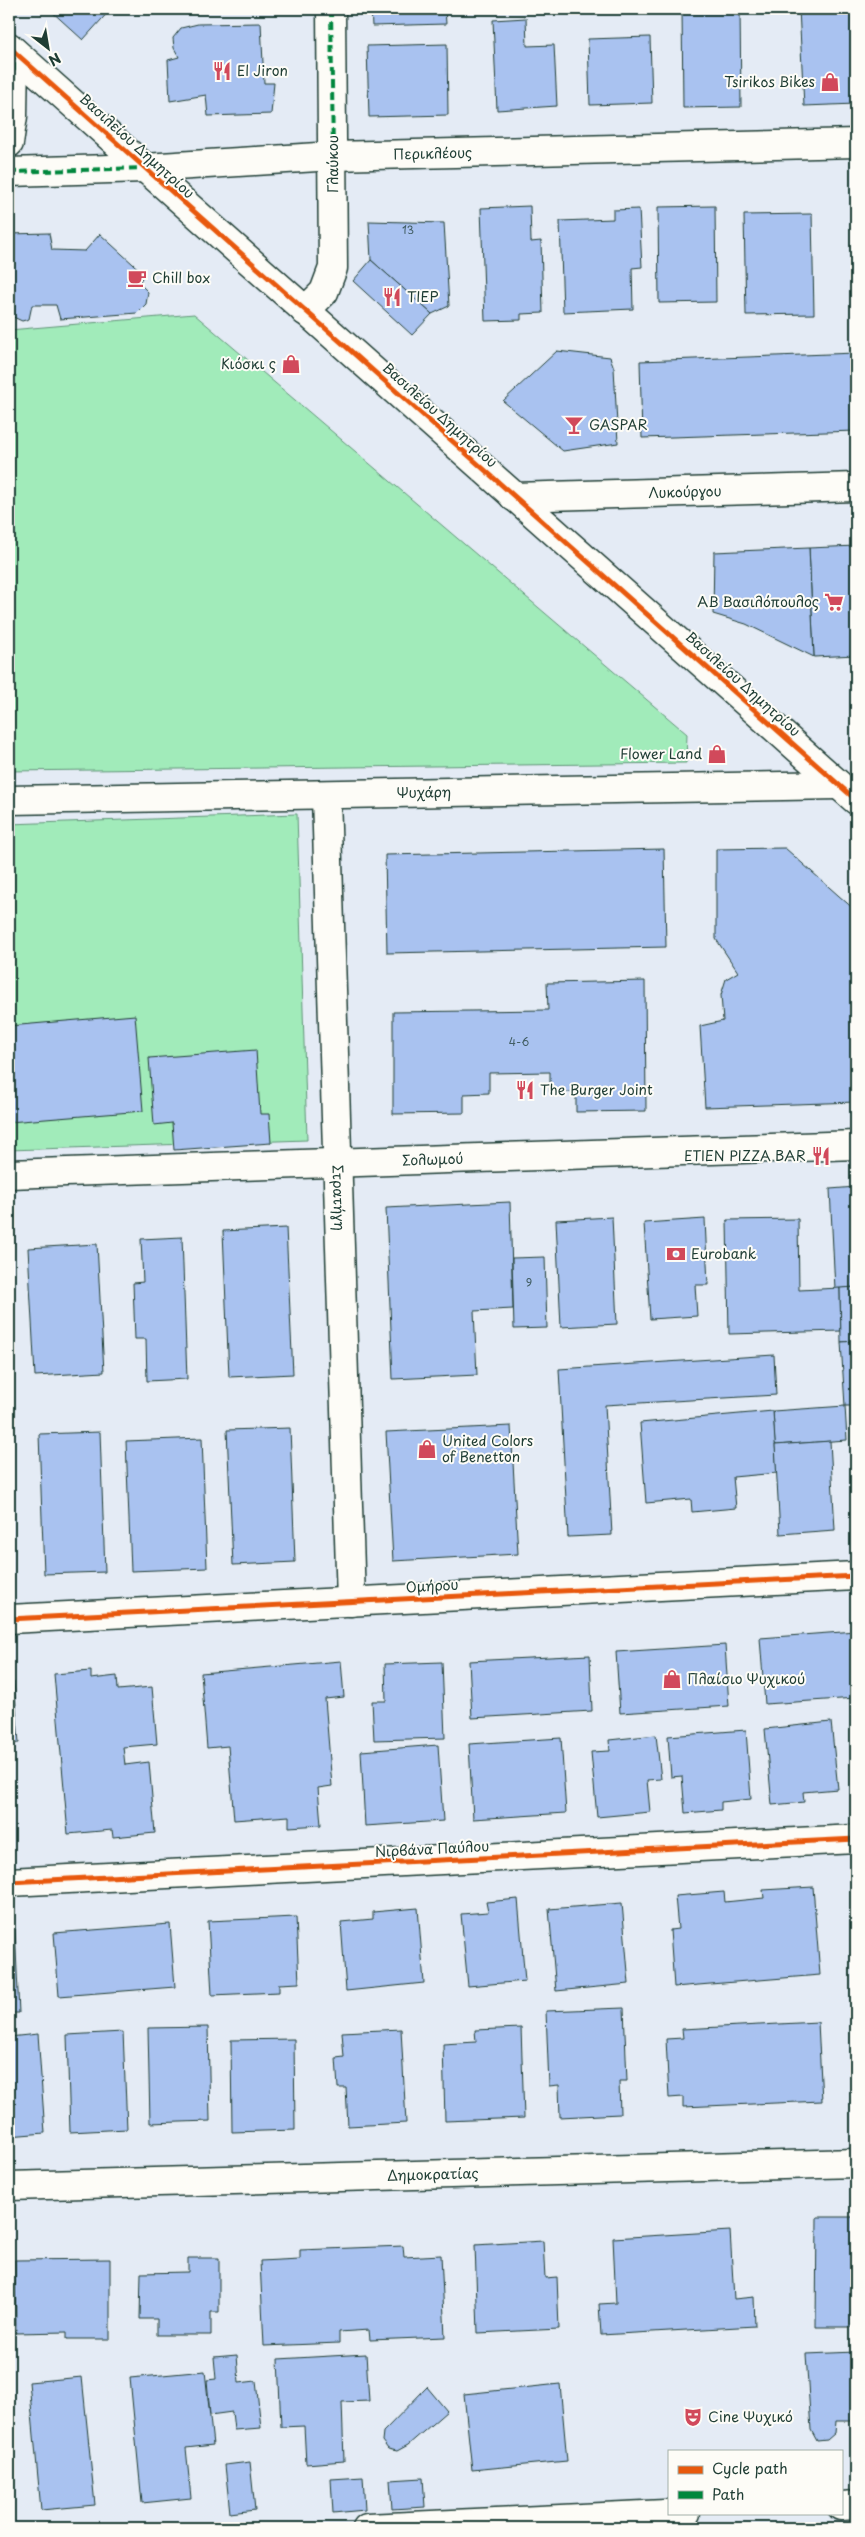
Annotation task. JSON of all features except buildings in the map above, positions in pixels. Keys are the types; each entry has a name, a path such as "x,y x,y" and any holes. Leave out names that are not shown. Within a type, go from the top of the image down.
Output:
{"street":[{"name":"Γλαύκου","path":"305,311 324,292 334,268 331,9"},
{"path":"9,143 13,116 12,49"},
{"name":"Βασιλείου Δημητρίου","path":"12,49 847,792"},
{"name":"Περικλέους","path":"9,172 145,168 333,156 856,143"},
{"name":"Λυκούργου","path":"514,497 856,487"},
{"name":"Ψυχάρη","path":"9,800 847,792"},
{"name":"Στρατήγη","path":"326,796 351,1602"},
{"name":"Σολωμού","path":"9,1174 856,1145"},
{"name":"Ομήρου","path":"9,1619 856,1576"},
{"name":"Νιρβάνα Παύλου","path":"9,1882 856,1839"},
{"name":"Δημοκρατίας","path":"9,2186 856,2163"},
{"path":"842,2506 856,2505"},
{"path":"367,2528 668,2514"}],"green space":[{"path":"194,314 687,734 686,763 9,771 9,330"},
{"path":"297,814 307,1140 9,1150 9,824"}],"marked path":[{"path":"331,9 333,156"},
{"path":"9,143 13,116 14,52"},
{"path":"9,172 145,168"}],"cycle path":[{"path":"9,47 856,800"},
{"path":"9,1619 856,1576"},
{"path":"9,1882 856,1839"}],"place":[{"name":"El Jiron","path":"222,71"},
{"name":"Tsirikos Bikes","path":"830,82"},
{"name":"Chill box","path":"137,278"},
{"name":"ΤΙΕΡ","path":"392,297"},
{"name":"Κιόσκι ς","path":"291,364"},
{"name":"GASPAR","path":"574,425"},
{"name":"ΑΒ Βασιλόπουλος","path":"834,602"},
{"name":"Flower Land","path":"717,754"},
{"name":"The Burger Joint","path":"525,1090"},
{"name":"ETIEN PIZZA BAR","path":"821,1156"},
{"name":"Eurobank","path":"676,1254"},
{"name":"United Colors of Benetton","path":"427,1449"},
{"name":"Πλαίσιο Ψυχικού","path":"672,1679"},
{"name":"Cine Ψυχικό","path":"693,2417"}]}
